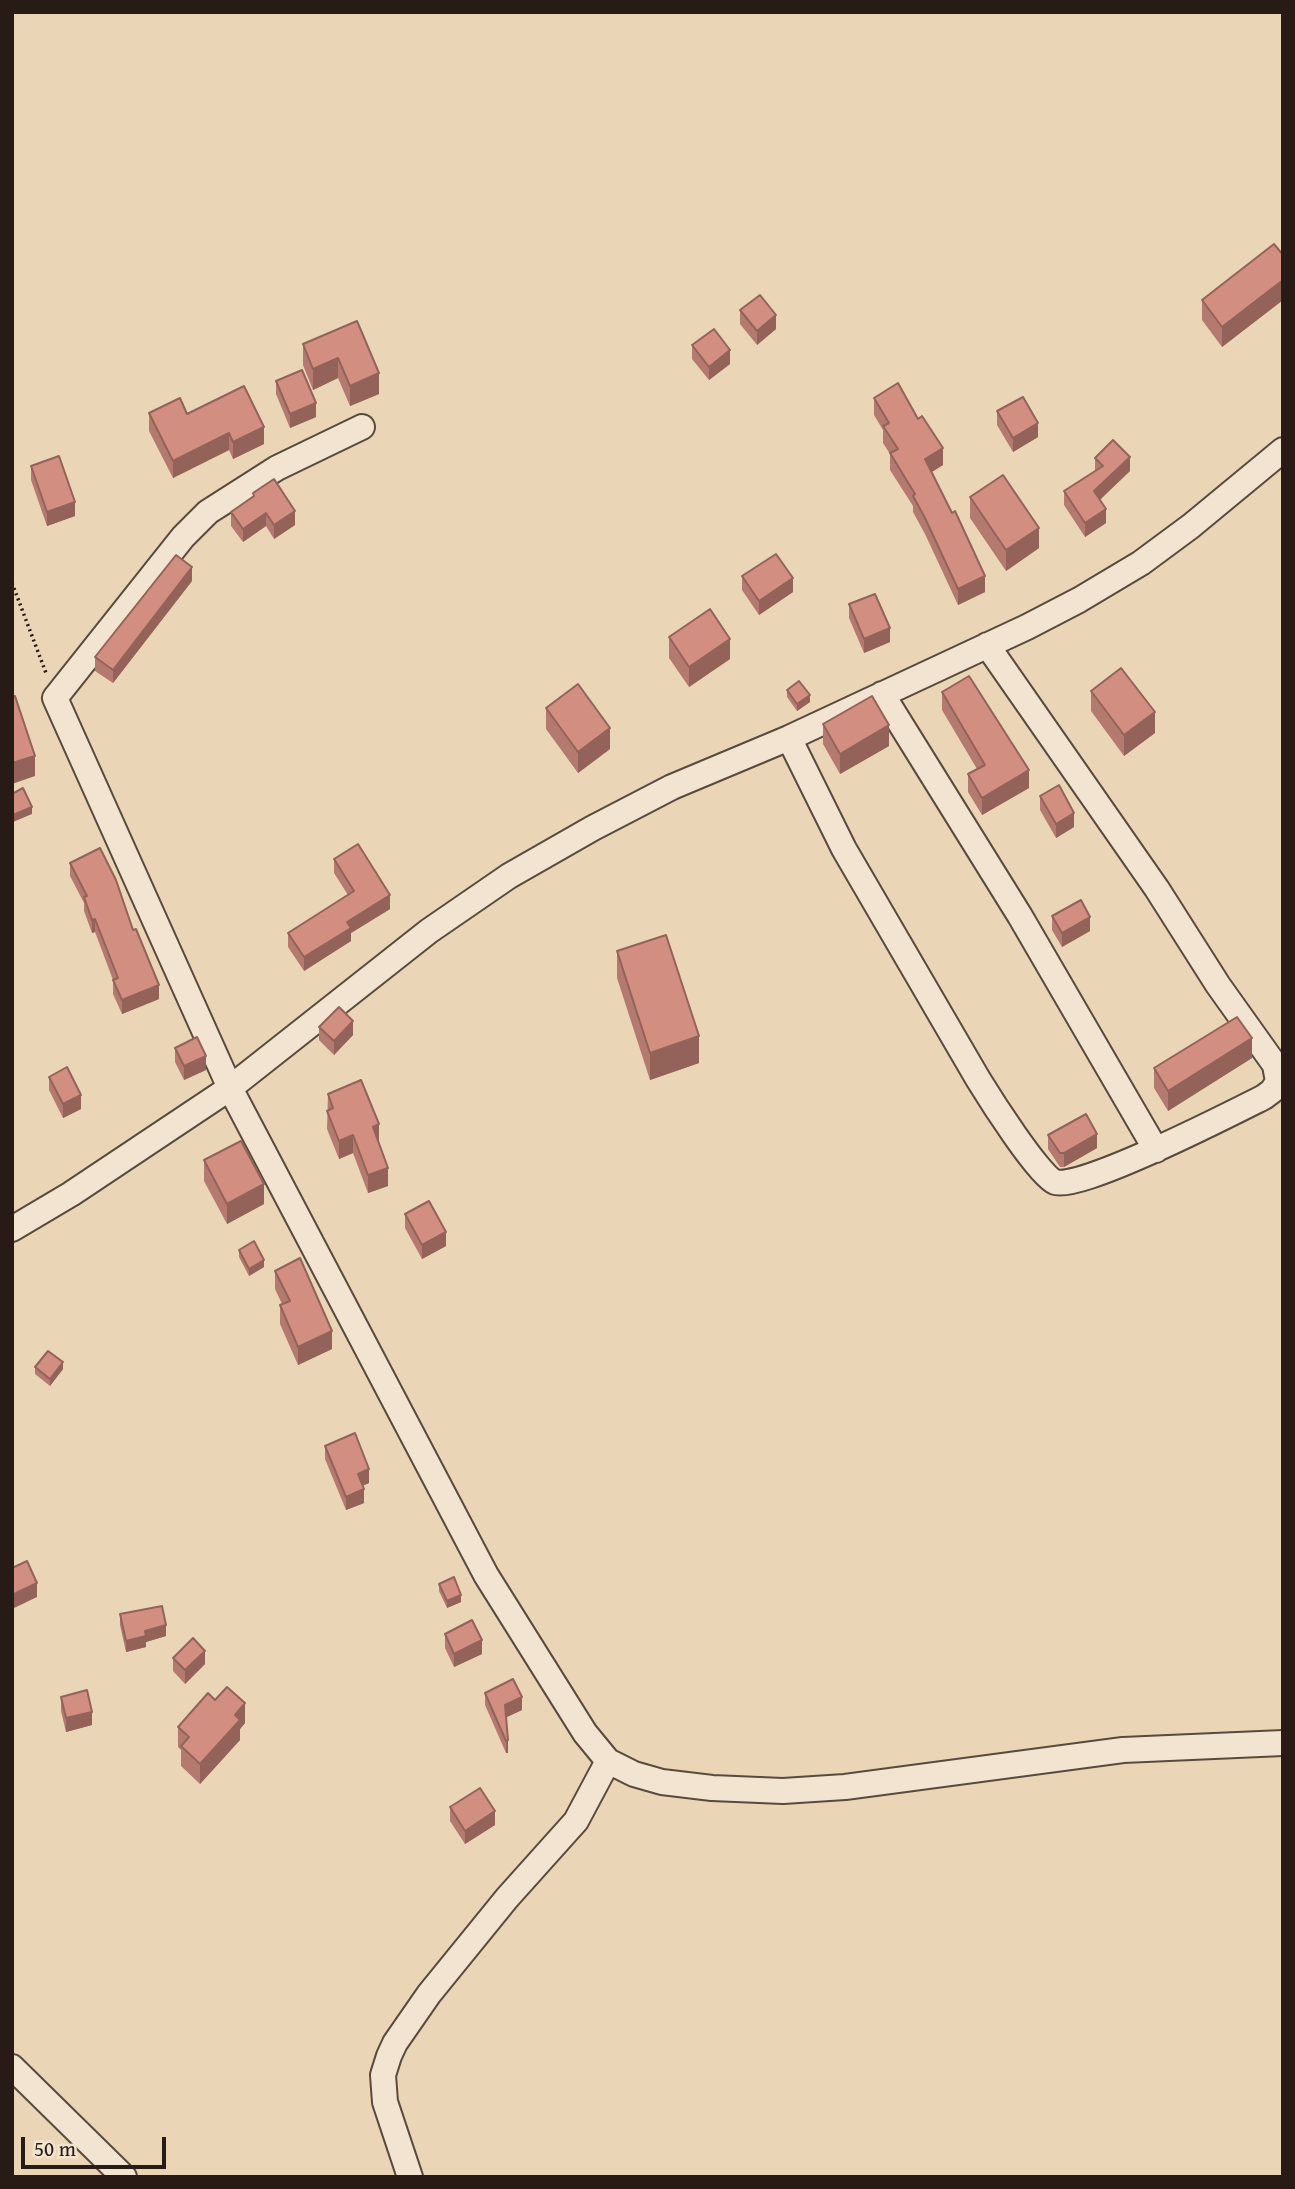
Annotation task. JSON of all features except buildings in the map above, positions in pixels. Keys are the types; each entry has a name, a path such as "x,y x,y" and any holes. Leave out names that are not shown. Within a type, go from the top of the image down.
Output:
{"street":[{"path":"362,427 277,468 208,512 183,537 55,698 230,1088 486,1575 585,1733 608,1761 634,1774 662,1782 712,1788 783,1791 845,1787 1124,1750 1283,1743"},
{"path":"12,1229 71,1194 230,1088 429,931 509,876 672,787 789,738 1079,600 1141,563 1191,526 1283,450"},
{"path":"789,738 813,790 881,915 1001,1116 1040,1169 1055,1182 1071,1182 1156,1150 1264,1097 1278,1082 1275,1065 1218,985 1157,889 987,645"},
{"path":"882,694 1020,916 1156,1150"},
{"path":"410,2177 385,2102 383,2075 392,2049 429,1994 507,1898 576,1821 608,1761"},
{"path":"12,2067 124,2177"}],"path":[{"path":"12,583 55,698"}]}
